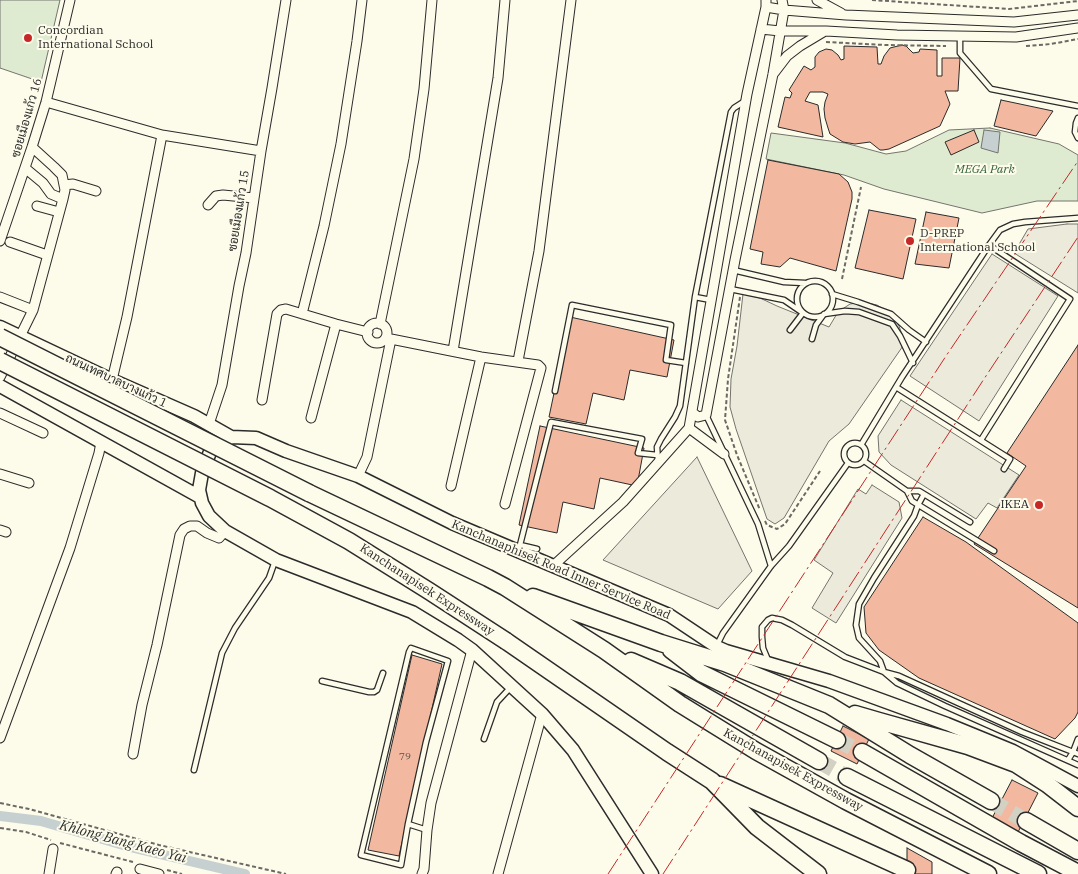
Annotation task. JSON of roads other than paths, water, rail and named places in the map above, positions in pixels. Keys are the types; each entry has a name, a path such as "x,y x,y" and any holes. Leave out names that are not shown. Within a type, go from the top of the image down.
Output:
{"highway":[{"name":"Kanchanapisek Expressway","path":"0,337 282,480 505,587 604,650 680,704 756,751 988,874"},
{"name":"Kanchanapisek Expressway","path":"0,361 270,498 349,541 429,591 506,641 666,752 712,781 757,828 818,874"},
{"name":"Kanchanapisek Expressway","path":"505,587 661,643 726,663 829,705 991,802"},
{"name":"Kanchanapisek Expressway","path":"661,643 701,673 837,740"},
{"path":"604,650 680,682 819,761"},
{"path":"829,705 880,722 968,746 1016,764 1047,784 1078,808"},
{"path":"862,752 1021,843 1078,873"},
{"path":"847,777 1038,874"},
{"path":"712,781 907,870"},
{"path":"1026,822 1078,851"}],"main road":[{"name":"ถนนเทศบาลบางแก้ว 1","path":"0,327 194,416 231,437"},
{"path":"0,386 200,497"},
{"name":"Kanchanaphisek Road Inner Service Road","path":"231,437 256,438 286,451 358,476 452,523 669,615 726,651 829,681 947,724 1013,751 1078,786"},
{"path":"231,437 210,452 202,473 199,490 200,497 209,516 225,530 276,560 412,612 472,650 542,714 573,750 652,874"}],"street":[{"name":"ซอยเมืองแก้ว 16","path":"0,241 46,102 70,0"},
{"name":"ซอยเมืองแก้ว 15","path":"209,424 222,385 246,253 286,0"},
{"path":"302,314 324,226 341,144 358,41 362,0"},
{"path":"380,324 414,159 424,89 432,0"},
{"path":"453,351 498,78 505,0"},
{"path":"518,361 539,251 571,0"},
{"path":"692,412 698,417 706,415 773,74 784,10 782,0"},
{"path":"817,0 846,15"},
{"path":"554,566 623,502 657,459 689,428 746,100 766,3 784,10 846,15 1014,22 1078,15"},
{"path":"761,28 780,31 1016,37 1078,28"},
{"path":"773,74 787,56 826,31"},
{"path":"46,102 162,135 261,151"},
{"path":"112,380 127,317 162,135"},
{"path":"0,377 32,310 65,190 62,176 54,166 32,147"},
{"path":"25,168 51,194 62,199"},
{"path":"64,185 72,184 96,191"},
{"path":"208,205 216,196 254,198"},
{"path":"37,206 59,212"},
{"path":"10,242 47,255"},
{"path":"0,297 32,310"},
{"path":"262,400 277,314 281,310 286,309 368,332"},
{"path":"311,418 336,324"},
{"path":"358,476 367,457 389,339 386,329 380,324 372,325 368,332 370,340 374,342 379,343 389,339 481,357 518,361 538,365 541,368 505,504"},
{"path":"451,486 481,357"},
{"path":"0,413 43,433"},
{"path":"689,428 724,454"},
{"path":"0,738 70,548 101,442"},
{"path":"0,474 28,483"},
{"path":"133,754 180,535 184,529 190,526 197,526 219,538 225,530"},
{"path":"422,874 431,803 472,650"},
{"path":"498,874 542,714"},
{"path":"50,874 53,849"},
{"path":"140,869 160,871"}],"lane":[{"path":"960,36 960,53 991,89 1078,106"},
{"path":"537,549 520,545 551,422 642,440 638,453 657,459 657,447 660,438 675,417 680,406 695,297 731,112 746,100"},
{"path":"1078,118 1076,123 1078,138"},
{"path":"861,445 896,387 1000,230 1013,224 1025,222 1078,218"},
{"path":"981,440 1070,298 989,245"},
{"path":"734,270 784,282 805,283 816,280 826,285 832,294 832,306 816,325 812,339"},
{"path":"803,313 796,297 805,283"},
{"path":"730,288 784,300 803,313 813,317 845,311 859,312 892,324 913,362"},
{"path":"832,294 891,314 926,342"},
{"path":"695,297 711,300"},
{"path":"555,390 572,305 671,325 666,360 686,363"},
{"path":"790,330 803,313"},
{"path":"896,387 1010,459 1004,469"},
{"path":"706,415 758,524 771,566"},
{"path":"854,443 861,445 865,450 866,458 864,461 854,466 848,463 844,457 847,447 854,443"},
{"path":"864,461 907,491 912,501 994,551"},
{"path":"717,646 723,633 771,566 789,546 848,463"},
{"path":"907,491 919,491 970,522"},
{"path":"924,494 914,516 859,604 856,625 859,638 880,660 884,672 897,684 1078,765"},
{"path":"194,770 222,653 235,628 269,578 276,560"},
{"path":"770,664 763,648 762,627 772,618 792,625 845,657 899,676 1022,732 1076,753"},
{"path":"412,648 448,661 426,742 408,824 401,865 361,855 409,652 412,648"},
{"path":"322,681 374,692 377,690 383,673"},
{"path":"484,739 497,702 512,686"},
{"path":"1068,760 1076,753 1078,739"},
{"path":"408,824 427,830"}],"waterway":[{"name":"Khlong Bang Kaeo Yai","path":"0,816 41,821 130,847 245,874"}],"tunnel":[{"path":"837,740 862,752"},
{"path":"819,761 847,777"},
{"path":"991,801 1026,821"}],"place":[{"name":"Concordian International School","path":"28,38"},
{"name":"D-PREP International School","path":"910,241"},
{"name":"IKEA","path":"1039,505"}],"park label":[{"name":"MEGA Park","path":"985,170"}]}
